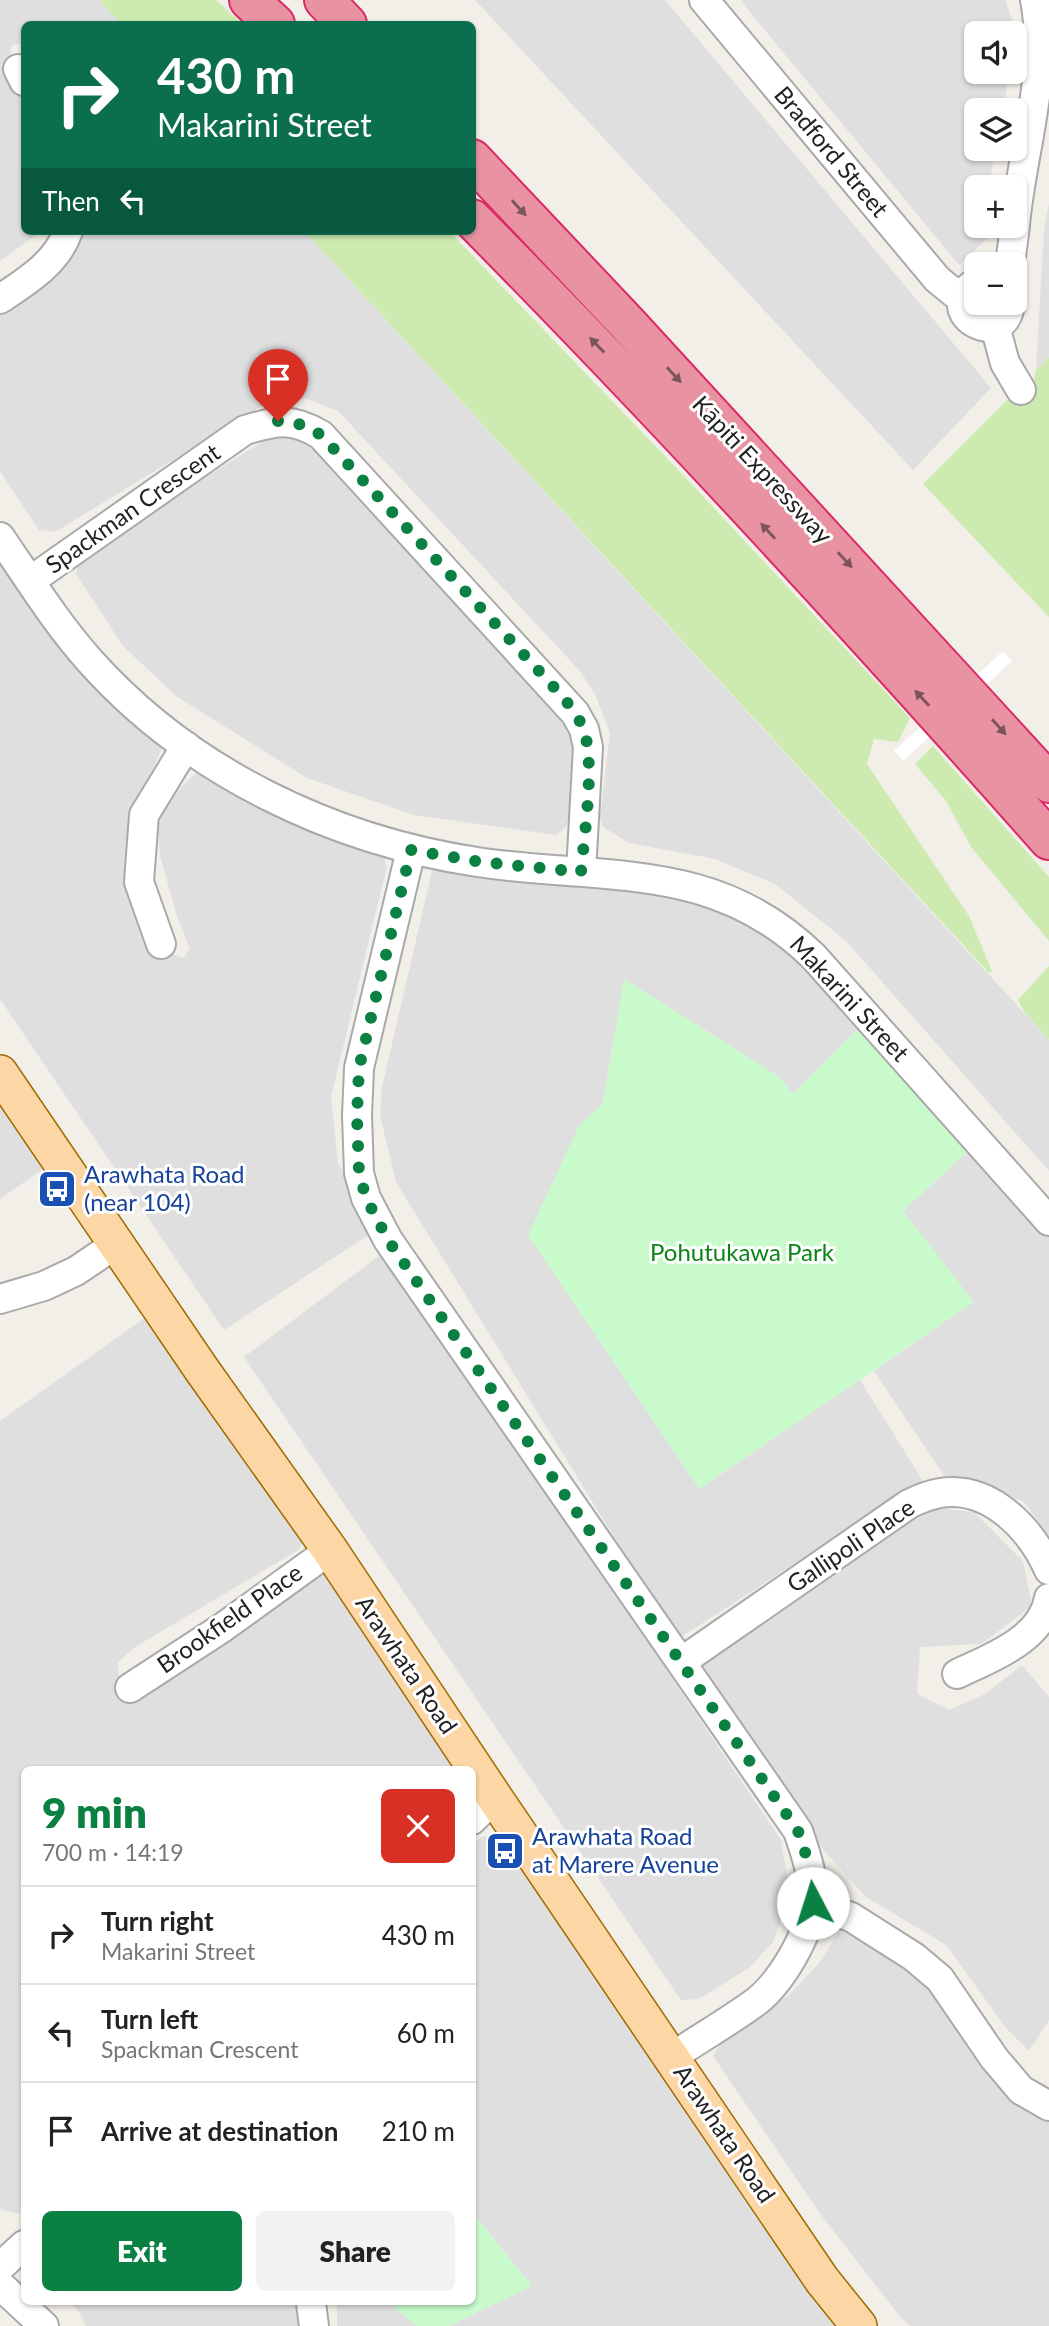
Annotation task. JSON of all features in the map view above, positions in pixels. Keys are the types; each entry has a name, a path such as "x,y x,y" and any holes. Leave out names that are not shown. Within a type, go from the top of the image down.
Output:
{"highway":[{"path":"249,0 272,21"},
{"path":"262,0 281,21"},
{"path":"324,0 346,21"},
{"path":"331,0 347,21"},
{"name":"Kāpiti Expressway","path":"476,163 730,434 1049,783"},
{"name":"Kāpiti Expressway","path":"476,223 611,360 1049,840"}],"main road":[{"name":"Arawhata Road","path":"0,1073 330,1550 458,1766"},
{"name":"Arawhata Road","path":"484,1809 671,2057 822,2280 859,2326"}],"street":[{"name":"Bradford Street","path":"704,0 937,279 954,293 964,291"},
{"path":"1022,175 1045,71 1044,30 1035,0"},
{"path":"0,299 50,262 66,235"},
{"name":"Bradford Street","path":"965,315 976,326 995,326"},
{"path":"1007,315 995,326 1005,363 1021,390"},
{"name":"Spackman Crescent","path":"30,581 245,430 278,421 305,425 321,435 575,713 583,729 589,756 581,872"},
{"name":"Makarini Street","path":"0,537 51,612 91,662 124,695 186,746 278,801 329,823 411,850 481,862 672,881 696,887 751,910 793,937 814,957 1049,1221"},
{"path":"161,944 139,882 144,815 186,746"},
{"path":"411,850 359,1068 359,1173 366,1198 388,1240 798,1831 809,1864 813,1903 803,1937 786,1966 759,1999 671,2057"},
{"path":"0,1299 44,1286 76,1271 116,1244"},
{"name":"Gallipoli Place","path":"681,1662 909,1504 939,1493 968,1494 994,1504 1010,1515 1032,1539 1049,1570"},
{"name":"Brookfield Place","path":"130,1688 222,1628 330,1550"},
{"path":"957,1674 1000,1653 1037,1626 1047,1609 1049,1598"},
{"path":"813,1903 851,1917 914,1957 940,1979 1007,2074 1021,2090 1049,2106"},
{"path":"0,2267 21,2248"},
{"path":"0,2285 21,2305"},
{"path":"21,2305 44,2326"}],"shaded area":[{"path":"0,0 99,0 118,21 21,21 21,44 12,45 9,58 21,86 21,235 36,235 0,261"},
{"path":"475,0 665,0 991,388 913,470"},
{"path":"742,0 1005,0 1013,21 964,21 964,84 1007,84 1005,98 964,98 964,161 993,161 991,175 964,175 964,238 986,238 973,252 964,252 964,260 959,265"},
{"path":"1049,203 1049,357 1036,370 1044,229"},
{"path":"74,235 308,235 1049,1040 1049,1171 846,941 775,884 715,859 629,843 603,827 600,818 610,733 595,694 580,671 338,411 307,399 288,397 260,407 55,532 39,530 0,471 0,311"},
{"path":"311,434 577,712 576,817 557,835 414,815 307,778 176,696 123,646 76,574 79,557 270,437"},
{"path":"0,522 116,690 168,733 129,826 130,886 170,953 183,958 190,949 177,916 160,856 158,827 161,815 182,786 207,763 385,852 386,870 331,1097 338,1163 376,1230 224,1330 0,999"},
{"path":"457,857 675,882 783,935 862,1025 793,1094 778,1076 624,979 603,1103 579,1126 699,1489 860,1380 923,1481 681,1637 641,1581 396,1182 380,1115 382,1087 432,871"},
{"path":"0,1085 53,1162 0,1199"},
{"path":"970,1149 1049,1234 1049,1536 1024,1502 963,1477 947,1480 874,1371 973,1302 903,1211"},
{"path":"383,1253 391,1261 781,1840 788,1881 786,1906 773,1942 750,1967 699,1999 681,2000 244,1357"},
{"path":"153,1312 303,1540 300,1549 135,1647 117,1663 120,1680 316,1568 330,1568 462,1766 21,1766 20,2213 0,2209 0,1421"},
{"path":"937,1508 974,1512 1023,1561 1032,1606 981,1644 920,1647 917,1694 949,1710 985,1694 1022,1665 1049,1697 1049,2020 1029,2051 1006,2028 946,1945 866,1897 825,1852 698,1662 868,1545"},
{"path":"502,1834 845,2326 449,2326 532,2286 476,2217 476,1842 481,1837"},
{"path":"859,1931 883,1941 1049,2107 1049,2326 911,2326 902,2319 821,2215 713,2056 722,2041 788,1996 820,1962 838,1933"},
{"path":"73,2305 306,2305 314,2326 86,2326"},
{"path":"337,2305 392,2305 417,2326 337,2326"}],"green space":[{"path":"99,0 216,0 240,21 118,21"},
{"path":"308,235 453,235 686,478 910,718 898,742 874,739 867,764 969,916 992,971 989,973"},
{"path":"1049,357 1049,617 923,484 1006,401 1033,385 1036,370"},
{"path":"933,746 1049,877 1049,941 971,847 946,801 915,764"},
{"path":"1049,966 1049,1040 1024,1012 1018,1000"},
{"name":"Pohutukawa Park","path":"624,979 778,1076 793,1094 862,1025 970,1149 903,1211 974,1302 699,1489 528,1235 579,1126 603,1103"},
{"path":"476,2217 532,2286 449,2326 417,2326 392,2305 476,2305"}],"pier":[{"path":"1003,651 1012,661 903,761 894,751"}],"place":[{"name":"Arawhata Road (near 104)","path":"57,1189"},
{"name":"Arawhata Road at Marere Avenue","path":"505,1851"}],"route":[{"path":"278,421 305,425 321,435 562,696 583,729 589,765 581,872 481,862 411,850 359,1068 359,1173 366,1198 388,1240 798,1831 809,1864 813,1903"}]}
